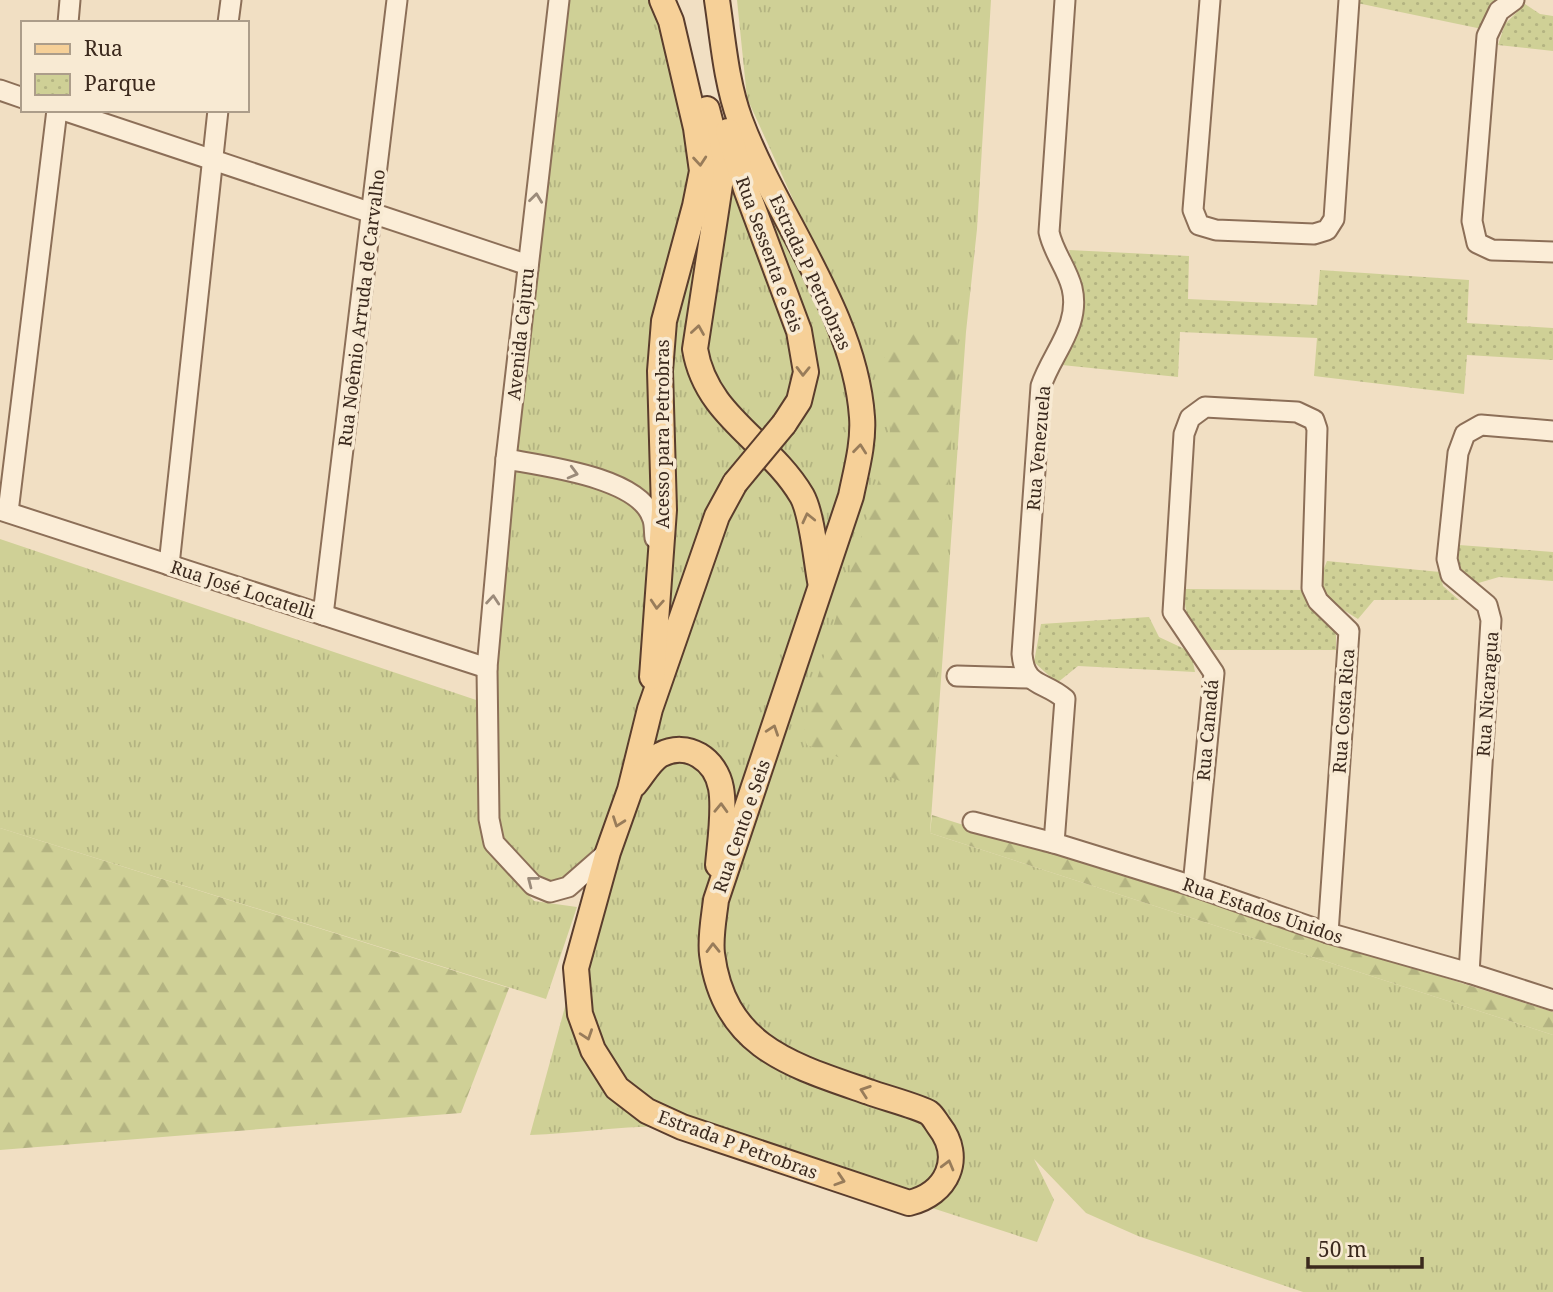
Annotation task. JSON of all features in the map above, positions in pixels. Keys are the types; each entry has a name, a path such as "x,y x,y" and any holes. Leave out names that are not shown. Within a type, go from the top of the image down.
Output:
{"main road":[{"name":"Acesso para Petrobras","path":"650,709 663,510 660,371 664,321 702,171 696,128 671,21 662,0"},
{"path":"680,0 721,162 720,185 695,349 698,367 705,384 725,413 784,470 803,499 821,585"},
{"name":"Rua Sessenta e Seis","path":"701,0 717,94 746,189 799,331 806,372 799,401 784,424"},
{"name":"Estrada P Petrobras","path":"718,0 731,90 740,120 765,177 842,331 856,371 862,419 859,457 851,496 821,585"},
{"name":"Acesso para Petrobras","path":"576,968 608,852 630,790 650,709 718,516 735,483 784,424"},
{"name":"Rua Cento e Seis","path":"821,585 716,900 712,951 720,991 732,1015 757,1043 802,1069 930,1114 951,1145 948,1172 930,1195 909,1203"},
{"path":"630,790 659,756 677,750 692,751 709,760 718,773 722,791 716,900"},
{"name":"Estrada P Petrobras","path":"576,968 580,1014 593,1050 617,1088 647,1111 682,1127 909,1203"}],"street":[{"path":"68,21 70,0"},
{"path":"228,21 231,0"},
{"name":"Rua Noêmio Arruda de Carvalho","path":"323,615 397,0"},
{"name":"Avenida Cajuru","path":"559,0 506,459 487,668 489,819 495,843 533,885 550,892 568,887 608,852"},
{"name":"Rua Venezuela","path":"1029,678 1023,668 1022,654 1039,401 1045,372 1066,336 1074,312 1072,286 1049,232 1065,0"},
{"path":"1210,0 1192,210 1199,225 1216,230 1314,234 1327,230 1334,219 1349,0"},
{"path":"1514,0 1499,11 1488,36 1472,221 1477,243 1492,250 1553,252"},
{"path":"0,90 21,97"},
{"path":"4,511 57,112"},
{"path":"69,112 527,265"},
{"path":"169,565 218,112"},
{"name":"Rua Canadá","path":"1193,886 1213,673 1173,612 1184,434 1190,418 1205,407 1297,412 1314,420"},
{"name":"Rua Costa Rica","path":"1314,420 1317,429 1312,588 1318,601 1349,631 1328,933"},
{"name":"Rua Nicaragua","path":"1469,973 1492,621 1487,604 1451,575 1447,559 1458,453 1465,435 1480,425 1553,431"},
{"path":"506,459 547,466 618,485 631,493 652,516 659,572"},
{"name":"Rua José Locatelli","path":"4,511 487,668"},
{"path":"957,676 1029,678 1065,699 1055,843"},
{"name":"Rua Estados Unidos","path":"973,822 1055,843 1193,886 1328,933 1553,1000"}],"green space":[{"path":"559,0 654,0 695,120 734,149 849,323 747,98 737,0 991,0 977,229 966,332 930,833 1553,1035 1553,1292 1303,1292 1138,1236 1086,1213 1034,1159 1054,1200 1037,1242 682,1127 530,1135 607,853 550,892 487,849 534,901 577,907 546,999 0,828 0,539 482,702"},
{"path":"1357,0 1499,0 1482,29 1357,3"},
{"path":"1525,4 1540,14 1553,16 1553,51 1498,45 1505,24"},
{"path":"1069,250 1189,256 1188,299 1317,305 1320,270 1469,280 1467,323 1553,328 1553,360 1467,355 1464,394 1314,376 1317,338 1180,332 1178,377 1062,365 1076,308 1075,279"},
{"path":"946,331 958,338 929,779 924,785 913,786 807,745 803,736 817,679 892,437 883,384 885,354 895,338 912,332"},
{"path":"1459,545 1553,552 1553,581 1499,577 1475,584 1461,572 1455,551"},
{"path":"1327,561 1440,572 1443,586 1459,600 1374,600 1358,619 1329,601 1320,578"},
{"path":"1186,589 1306,590 1307,605 1336,629 1336,650 1213,650 1191,622 1185,607"},
{"path":"1149,617 1159,637 1191,652 1195,672 1078,666 1057,683 1034,662 1041,624"},
{"path":"932,815 1553,1012 1553,1035 930,833"},
{"path":"0,828 509,988 461,1113 0,1150"}]}
